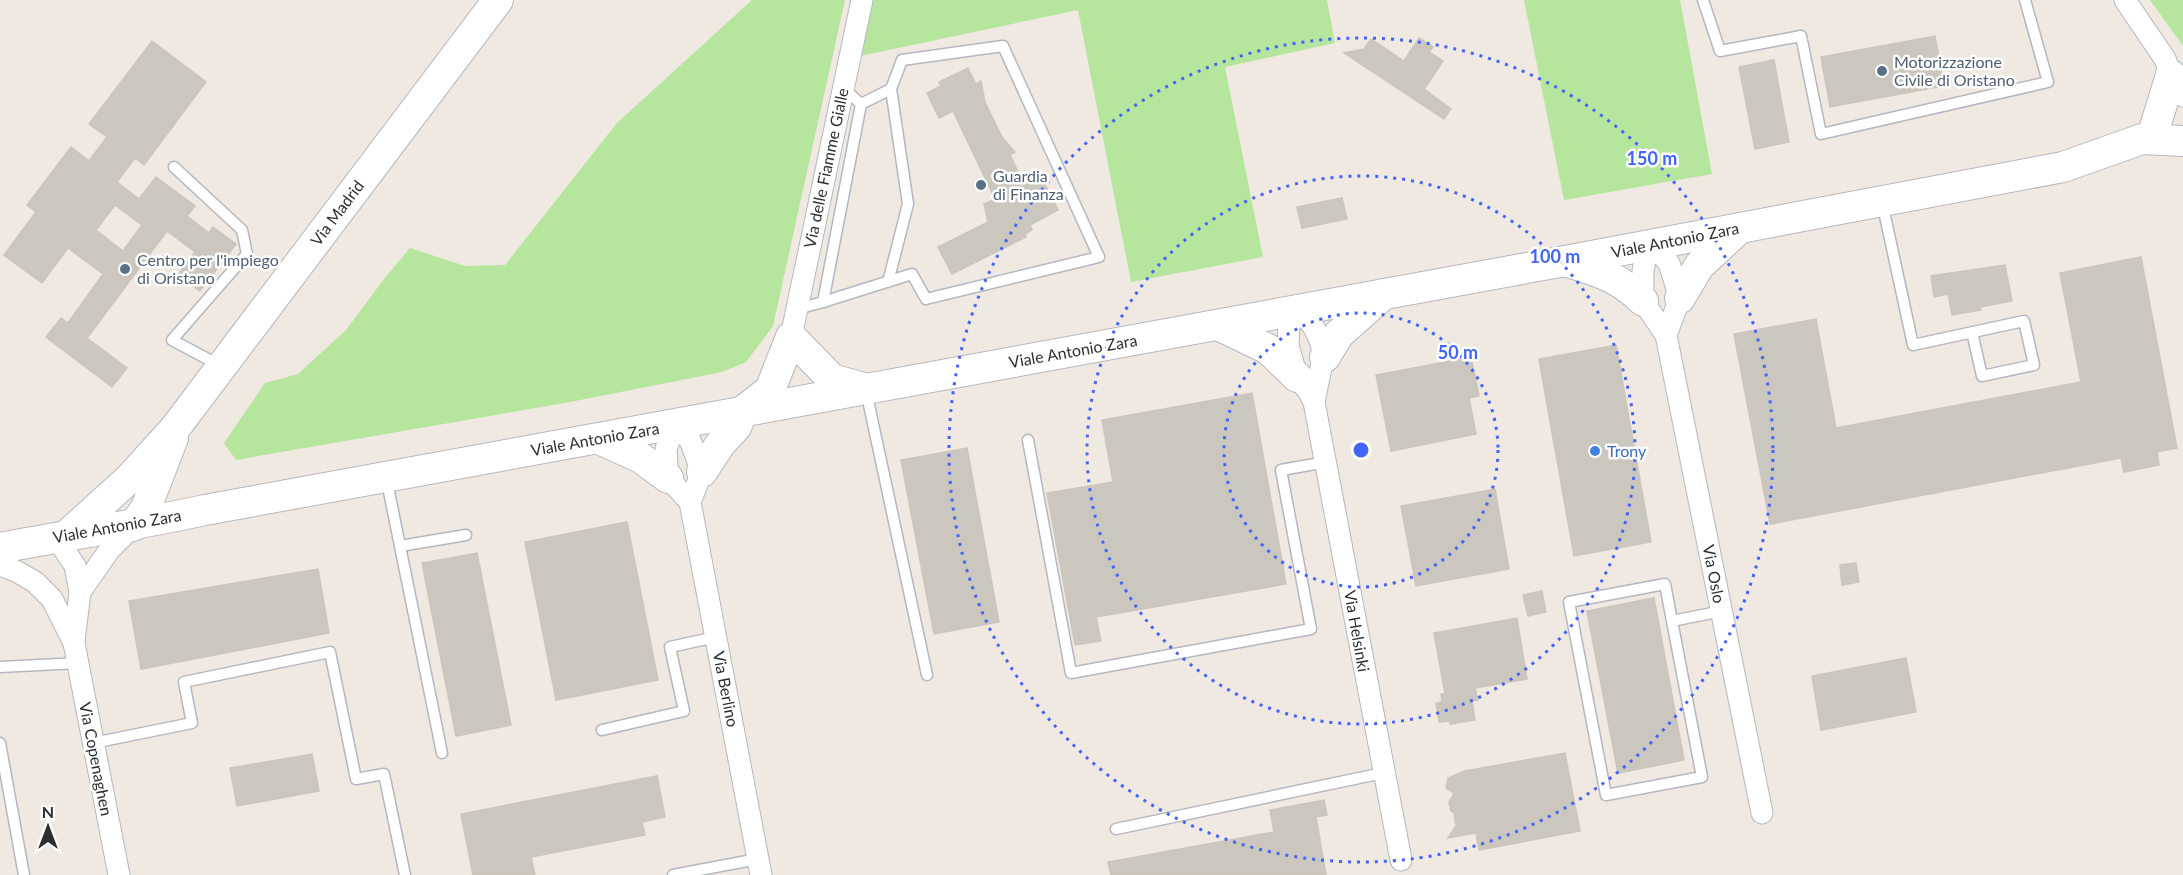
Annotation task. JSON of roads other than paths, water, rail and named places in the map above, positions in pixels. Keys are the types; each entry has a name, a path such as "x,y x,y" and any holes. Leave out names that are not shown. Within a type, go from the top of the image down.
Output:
{"main road":[{"name":"Via Madrid","path":"62,536 130,478 176,427 498,0"},
{"path":"2148,133 2175,75"},
{"name":"Viale Antonio Zara","path":"0,548 134,526 205,510 1566,261 2063,167 2148,133 2183,109"},
{"name":"Viale Antonio Zara","path":"2148,133 2183,141"},
{"path":"1680,298 1699,266 1740,228"},
{"path":"1566,261 1611,276 1629,287 1643,301"},
{"path":"1325,357 1339,334 1384,294"},
{"path":"794,323 832,380 866,389"},
{"path":"702,472 721,443 736,427 743,411 770,390 794,323"},
{"path":"1218,325 1268,349 1297,377"},
{"name":"Via Madrid","path":"134,526 146,508 165,464 176,427"},
{"path":"599,439 641,458 668,478"},
{"path":"165,464 166,480 173,491 205,510"}],"street":[{"name":"Via delle Fiamme Gialle","path":"794,323 862,0"},
{"path":"2125,0 2175,75"},
{"path":"1643,301 1643,271 1648,245 1670,263 1680,298 1666,335"},
{"name":"Via Oslo","path":"1643,301 1666,335 1762,813"},
{"path":"1298,310 1311,320 1320,338 1325,357"},
{"name":"Via Helsinki","path":"1298,310 1289,326 1288,345 1297,377 1314,402 1401,860"},
{"name":"Via Helsinki","path":"1314,402 1325,357"},
{"path":"675,424 690,440 702,472 690,502 668,478 666,449 675,424"},
{"name":"Via Berlino","path":"690,502 760,867"},
{"name":"Via Copenaghen","path":"80,592 110,549 134,526"},
{"name":"Via Copenaghen","path":"62,536 75,566 80,592 76,653"},
{"name":"Via Copenaghen","path":"0,565 35,582 52,599 76,653 119,875"}],"lane":[{"path":"1703,0 1720,51 1801,36 1821,134 2048,82 2025,0"},
{"path":"794,323 823,302 888,282 912,274 926,299 1100,257 1003,46 902,60 891,90 908,204 888,282"},
{"path":"843,88 861,104"},
{"path":"861,104 891,90"},
{"path":"823,302 861,104"},
{"path":"174,167 242,230 247,254 172,340 222,366"},
{"path":"1882,201 1913,345 1972,332 2024,321 2034,365 1982,376 1972,332"},
{"path":"866,389 927,675"},
{"path":"1028,440 1071,673 1311,629 1281,470 1326,462"},
{"path":"386,477 442,753"},
{"path":"400,546 466,534"},
{"path":"1665,584 1672,621 1702,777 1606,795 1569,602 1665,584"},
{"path":"1672,621 1722,611"},
{"path":"602,730 684,711 670,647 716,637"},
{"path":"93,743 192,723 184,682 330,652 356,779 384,774 405,875"},
{"path":"0,667 76,653"},
{"path":"0,743 24,875"},
{"path":"1116,829 1383,773"},
{"path":"673,875 760,867"}],"place":[{"name":"Motorizzazione Civile di Oristano","path":"1882,71"},
{"name":"Guardia di Finanza","path":"981,185"},
{"name":"Centro per l'impiego di Oristano","path":"125,269"},
{"name":"Trony","path":"1595,451"}]}
